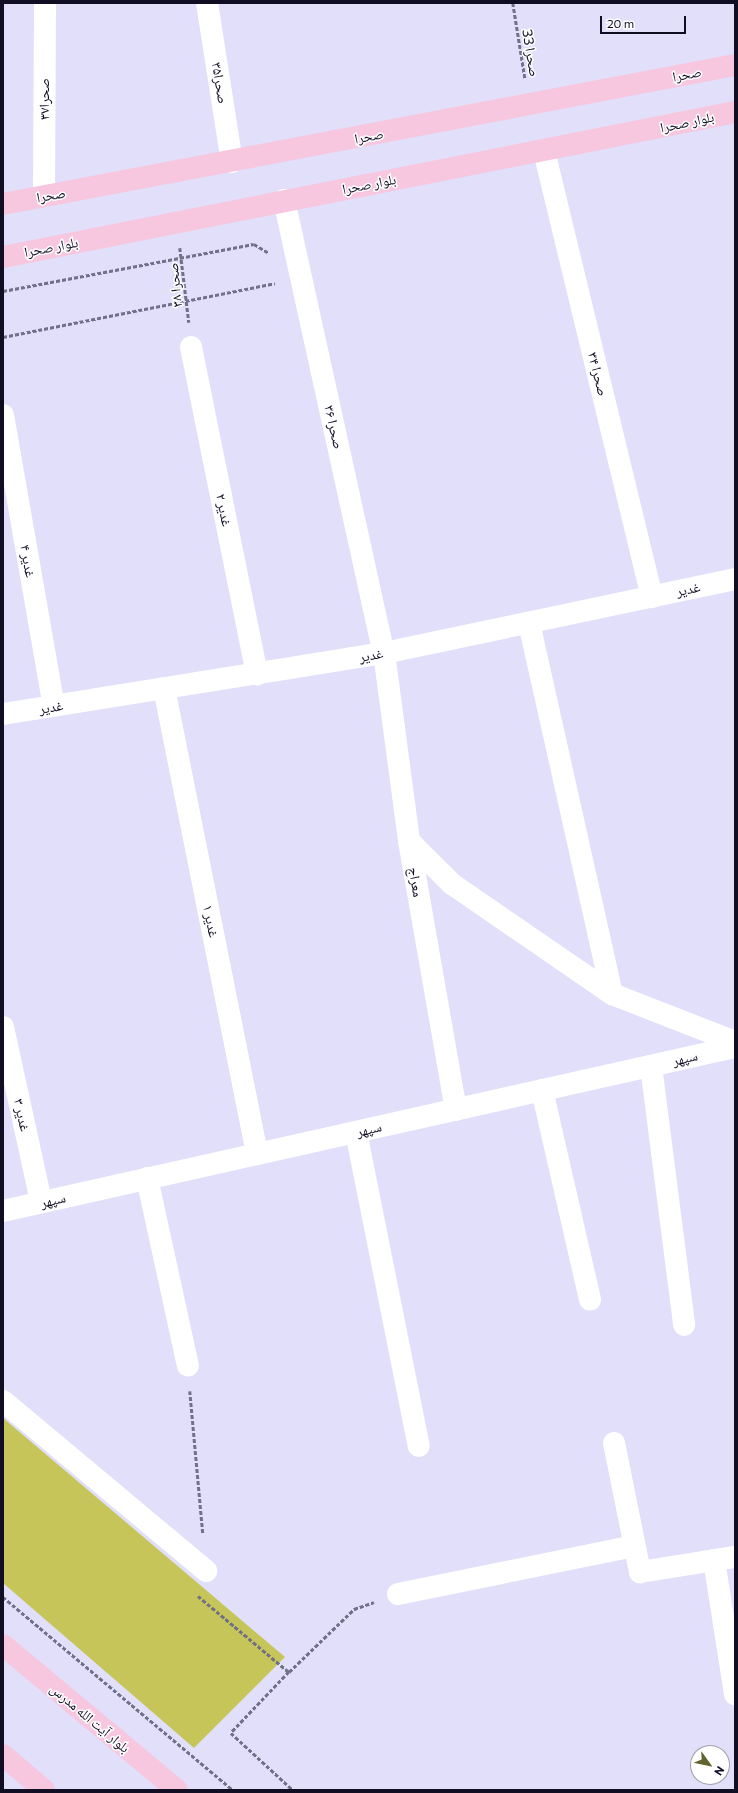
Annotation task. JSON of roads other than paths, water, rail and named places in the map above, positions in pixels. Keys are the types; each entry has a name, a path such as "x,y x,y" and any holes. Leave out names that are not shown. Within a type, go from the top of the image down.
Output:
{"main road":[{"name":"صحرا","path":"3,204 529,106 735,65"},
{"name":"بلوار صحرا","path":"3,257 284,200 544,151 735,112"},
{"name":"بلوار آیت الله مدرس","path":"3,1645 177,1790"},
{"path":"3,1755 44,1790"}],"street":[{"name":"صحرا۳۷","path":"44,196 45,3"},
{"name":"صحرا۳۵","path":"207,3 232,162"},
{"name":"صحرا ۳۴","path":"544,151 652,597"},
{"name":"صحرا ۳۶","path":"284,200 384,653"},
{"name":"غدیر ۲","path":"191,347 257,674"},
{"name":"غدیر ۴","path":"3,415 54,706"},
{"name":"غدیر","path":"3,714 384,653 735,579"},
{"path":"529,623 612,994"},
{"name":"معراج","path":"384,653 409,841 456,1110"},
{"name":"غدیر ۱","path":"164,688 257,1154"},
{"path":"409,841 452,884 612,994 735,1042"},
{"name":"غدیر ۳","path":"3,1028 41,1202"},
{"name":"سپهر","path":"3,1211 735,1047"},
{"path":"651,1066 684,1325"},
{"path":"542,1090 590,1300"},
{"path":"356,1132 418,1446"},
{"path":"148,1178 188,1366"},
{"path":"3,1401 206,1571"},
{"path":"614,1442 640,1572 724,1558 735,1694"},
{"path":"398,1594 634,1546"}]}
